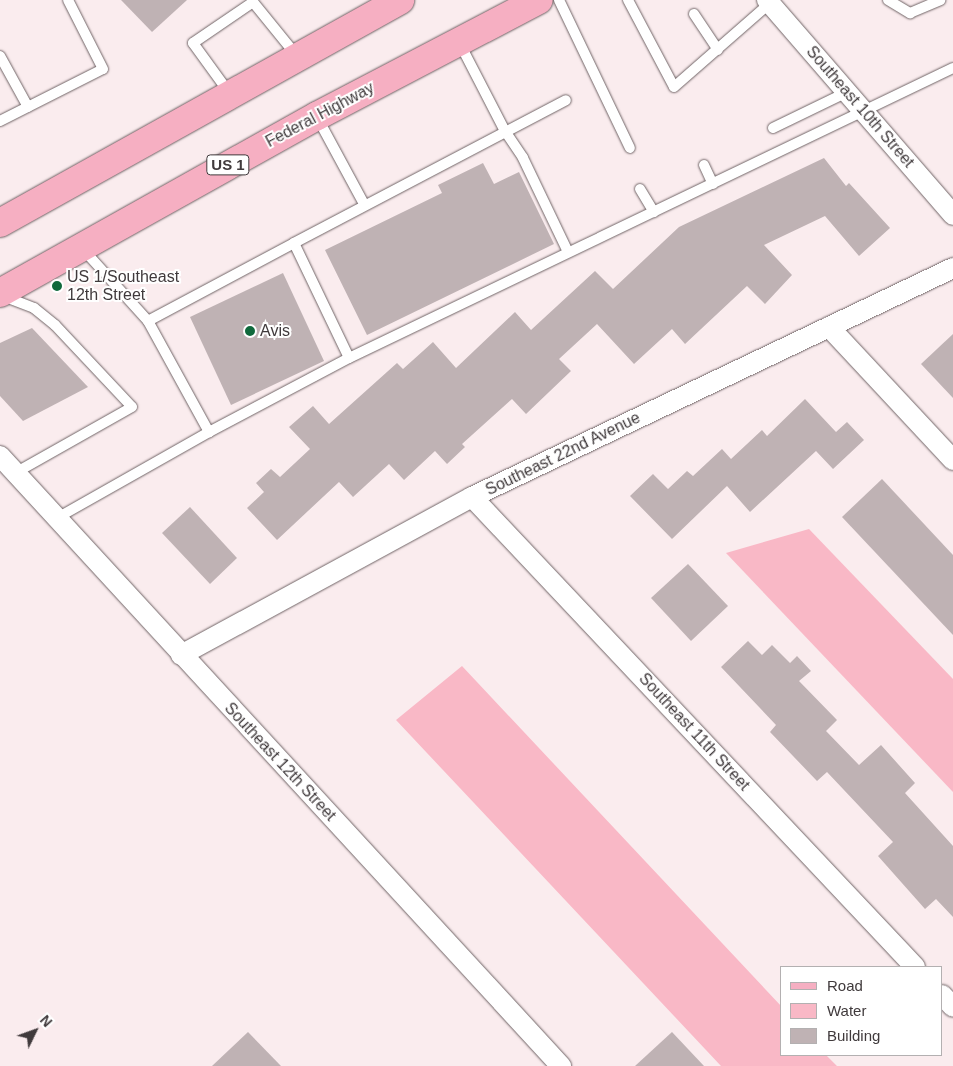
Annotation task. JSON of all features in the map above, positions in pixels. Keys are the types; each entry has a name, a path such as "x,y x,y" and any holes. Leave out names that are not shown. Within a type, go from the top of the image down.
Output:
{"main road":[{"path":"0,223 400,0"},
{"name":"Federal Highway","path":"0,294 317,116 539,0"}],"street":[{"name":"Southeast 10th Street","path":"768,2 953,215"},
{"name":"Southeast 22nd Avenue","path":"180,655 472,497 953,268"},
{"path":"829,327 953,460"},
{"name":"Southeast 12th Street","path":"0,456 180,655 561,1066"},
{"name":"Southeast 11th Street","path":"472,497 915,966"},
{"path":"943,996 953,1007"}],"lane":[{"path":"0,121 103,69 68,0"},
{"path":"559,0 630,148"},
{"path":"628,0 674,87 718,50 768,2"},
{"path":"888,0 910,13 940,0"},
{"path":"230,94 193,43 253,2 297,56"},
{"path":"694,14 718,50"},
{"path":"458,41 505,130 523,158 568,252"},
{"path":"0,56 28,107"},
{"path":"57,518 209,432 348,358 953,68"},
{"path":"774,128 846,92"},
{"path":"148,320 364,204 566,100"},
{"path":"317,116 364,204"},
{"path":"704,165 712,184"},
{"path":"640,189 654,212"},
{"path":"294,243 348,358"},
{"path":"82,247 148,320 209,432"},
{"path":"0,294 34,308 55,325 132,407 15,473"}],"water":[{"path":"809,529 953,679 953,792 726,553"},
{"path":"462,666 780,1005 780,1056 827,1056 837,1066 721,1066 396,720"}],"building":[{"path":"121,0 187,0 152,32"},
{"path":"824,158 846,186 849,183 890,228 859,256 825,216 764,245 792,275 765,304 747,286 685,344 672,329 634,364 597,324 559,359 571,371 526,414 512,399 462,444 465,447 447,464 435,451 404,480 389,464 353,497 339,482 277,540 247,508 264,492 256,483 271,469 280,477 310,449 289,427 313,406 329,424 397,363 403,369 433,342 456,368 515,312 531,330 595,271 613,289 679,227"},
{"path":"483,163 494,184 519,172 554,244 367,335 325,250 442,193 438,185"},
{"path":"283,273 324,361 231,405 190,317"},
{"path":"32,328 88,387 23,421 0,396 0,343"},
{"path":"953,334 953,398 921,364"},
{"path":"805,399 836,432 847,422 864,440 833,469 816,451 750,512 727,486 672,539 630,496 653,474 668,489 687,471 693,476 722,449 731,459 762,430 767,436"},
{"path":"882,479 953,555 953,635 842,517"},
{"path":"190,507 237,558 210,584 162,533"},
{"path":"688,564 728,606 691,641 651,598"},
{"path":"748,641 762,655 772,645 790,663 797,656 811,671 799,681 837,720 826,731 859,765 881,745 915,783 905,793 953,846 953,917 936,899 925,909 878,856 893,842 827,772 817,781 770,732 776,725 721,667"},
{"path":"248,1032 281,1066 212,1066"},
{"path":"672,1032 704,1066 635,1066"}],"place":[{"name":"US 1/Southeast 12th Street","path":"57,286"},
{"name":"Avis","path":"250,331"}]}
